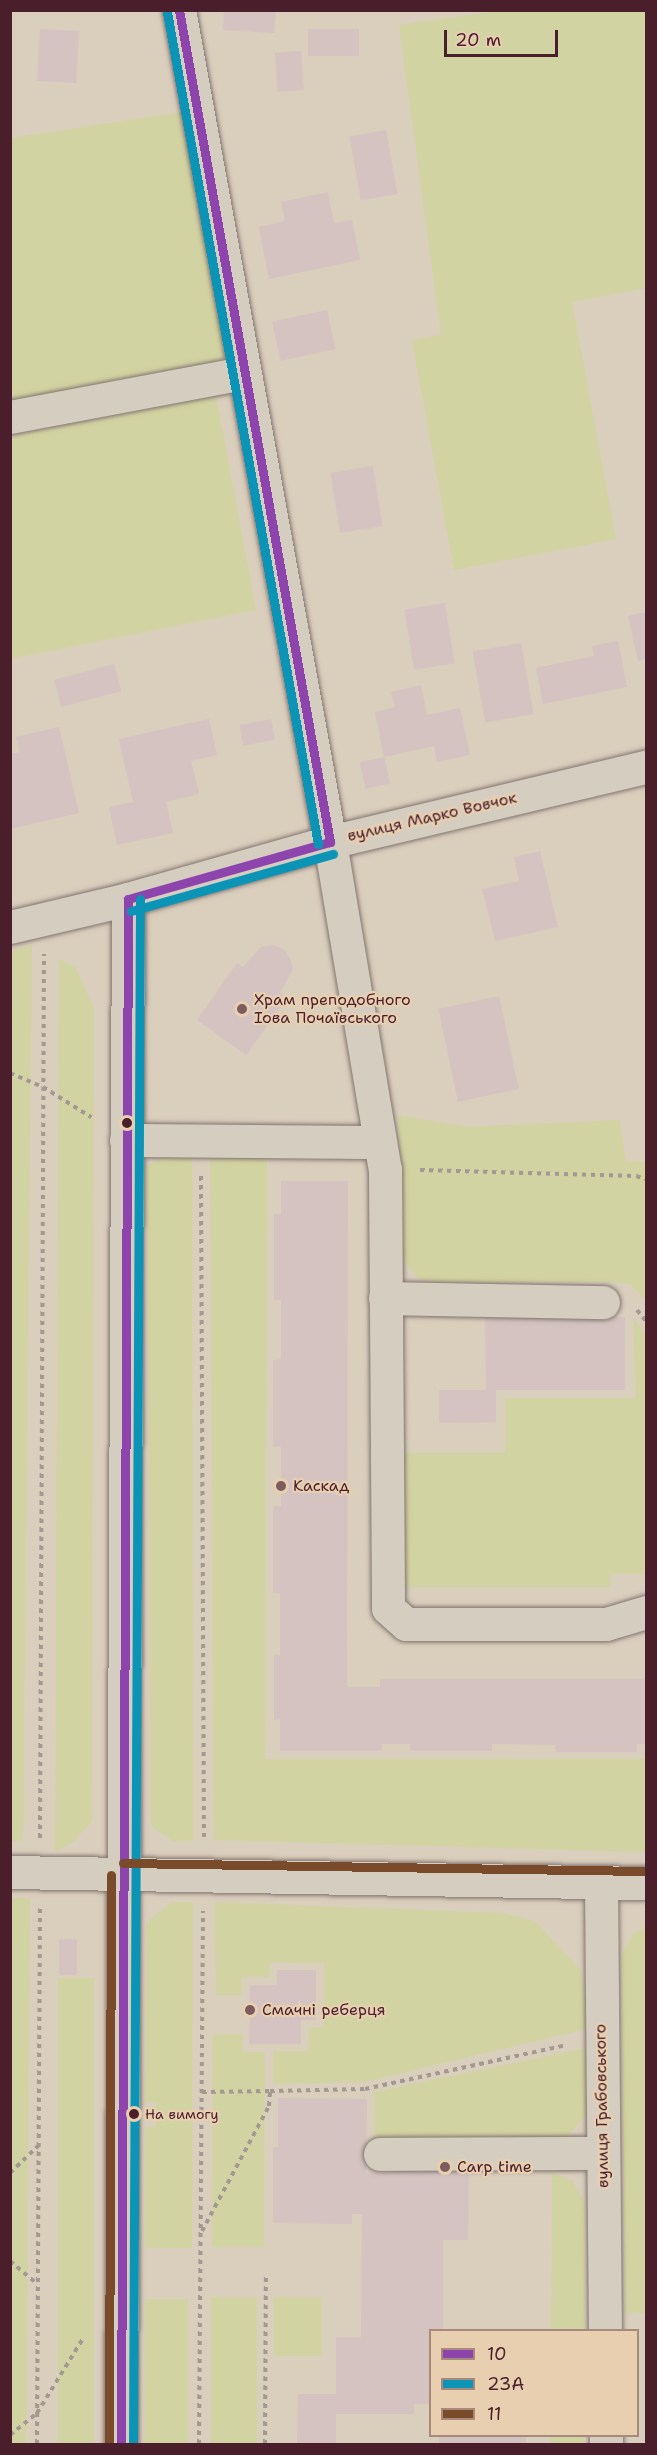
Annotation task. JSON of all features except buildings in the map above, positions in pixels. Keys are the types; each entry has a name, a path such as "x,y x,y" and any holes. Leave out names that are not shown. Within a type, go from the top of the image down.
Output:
{"street":[{"path":"178,10 330,842 382,1156 388,1608 406,1624 606,1623 646,1612"},
{"path":"10,417 243,373"},
{"name":"вулиця Марко Вовчок","path":"10,927 128,899 330,842 646,767"},
{"path":"121,2445 128,899"},
{"path":"126,1140 201,1140 382,1156"},
{"path":"385,1298 603,1302"},
{"path":"25,1872 646,1883"},
{"name":"вулиця Грабовського","path":"601,1882 605,2329"},
{"path":"380,2154 603,2153"}],"path":[{"path":"37,2445 38,2146 25,1872 43,1087 44,918"},
{"path":"10,1073 43,1087 126,1140"},
{"path":"199,2445 204,1876 201,1140"},
{"path":"382,1156 636,1176 646,1179"},
{"path":"202,2092 365,2089 602,2037"},
{"path":"200,2233 269,2106 270,2091"},
{"path":"10,2173 38,2146"},
{"path":"10,2261 38,2285"},
{"path":"265,2445 266,2275"},
{"path":"10,2435 37,2413 85,2334"}],"green space":[{"path":"505,10 646,11 646,288 572,302 616,539 454,570 412,340 441,335 399,25"},
{"path":"182,112 228,362 11,402 11,138"},
{"path":"216,396 256,610 11,659 11,436"},
{"path":"32,945 23,1841 11,1841 10,951"},
{"path":"59,959 75,967 94,1008 92,1821 73,1842 55,1852"},
{"path":"398,1115 467,1127 620,1120 626,1162 646,1161 646,1301 630,1284 614,1282 435,1282 419,1279 404,1261 400,1251"},
{"path":"170,1153 192,1153 194,1841 173,1841 151,1826 147,1166"},
{"path":"210,1153 267,1154 265,1759 646,1759 646,1852 214,1840"},
{"path":"633,1318 646,1333 646,1574 611,1574 610,1587 399,1587 399,1453 505,1453 505,1398 636,1398"},
{"path":"11,1898 30,1898 26,2444 10,2444"},
{"path":"172,1902 193,1902 192,2248 145,2248 145,2127 156,2127 156,2102 145,2102 146,1923"},
{"path":"214,1902 501,1913 535,1921 581,1970 586,1998 586,2029 365,2082 273,2084 273,2051 308,2051 309,2027 324,2027 324,1963 270,1962 269,1977 242,1977 242,1995 216,1995"},
{"path":"646,1927 646,2313 625,2313 621,1957 633,1934"},
{"path":"58,1978 94,1978 94,2444 58,2444"},
{"path":"213,2034 243,2034 243,2052 265,2052 264,2247 212,2247"},
{"path":"586,2048 586,2115 567,2137 375,2139 374,2092"},
{"path":"552,2172 572,2181 585,2202 585,2329 551,2329"},
{"path":"211,2297 257,2297 257,2444 211,2444"},
{"path":"274,2297 322,2297 322,2356 274,2356"},
{"path":"145,2299 188,2299 188,2444 145,2444"},
{"path":"550,2437 584,2437 584,2444 550,2444"}],"transit line":[{"name":"10","path":"179,10 330,842"},
{"name":"23А","path":"167,12 318,844"},
{"name":"10","path":"128,899 330,842"},
{"name":"23А","path":"131,911 333,854"},
{"name":"10","path":"121,2444 128,899"},
{"name":"23А","path":"133,2444 140,899"},
{"name":"11","path":"123,1863 646,1871"},
{"name":"11","path":"109,2444 111,1875"}],"place":[{"name":"Храм преподобного Іова Почаївського","path":"242,1009"},
{"name":"Каскад","path":"281,1486"},
{"name":"Смачні реберця","path":"250,2010"},
{"name":"На вимогу","path":"134,2114"},
{"name":"Carp time","path":"445,2167"}]}
